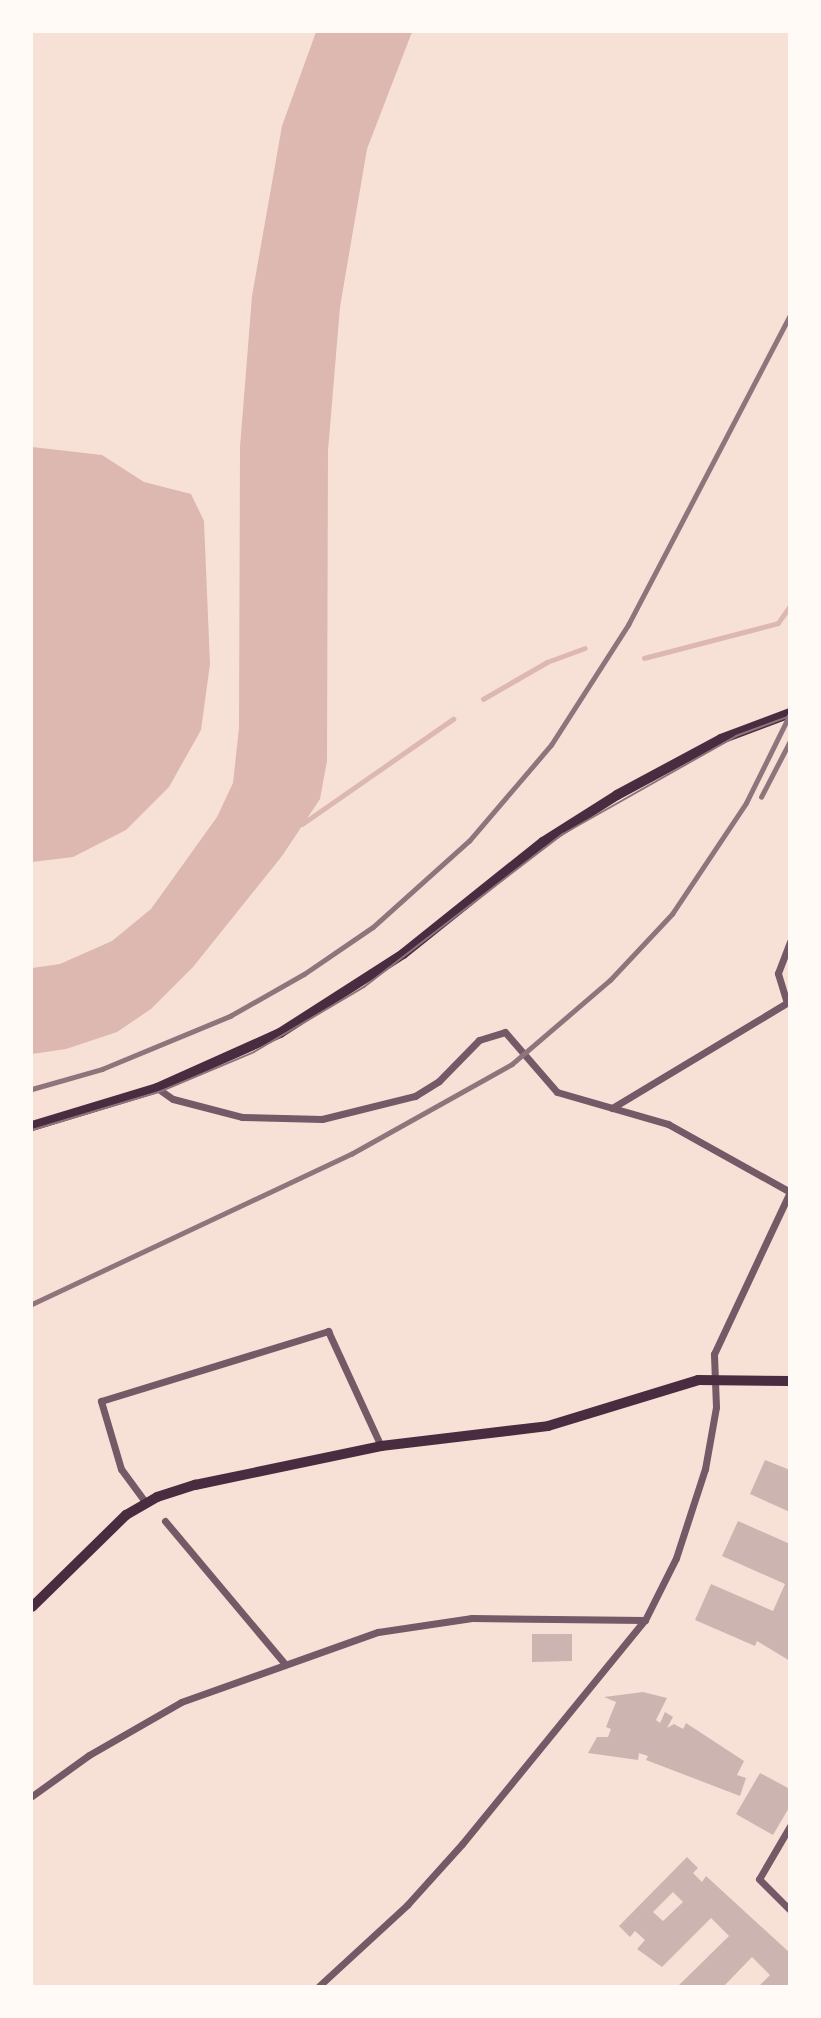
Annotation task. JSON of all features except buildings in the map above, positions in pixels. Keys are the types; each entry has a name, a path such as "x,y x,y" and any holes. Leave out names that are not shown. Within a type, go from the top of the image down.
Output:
{"main road":[{"path":"32,1126 157,1088 280,1033 344,995 543,842 617,795 721,739 789,713"},
{"path":"32,1607 65,1569 126,1515 146,1503 195,1485 381,1446 548,1426 712,1378 789,1381"}],"street":[{"path":"612,1108 788,1002 778,973 789,941"},
{"path":"157,1088 173,1099 242,1117 323,1119 415,1096 439,1081 484,1037 500,1032 509,1035 543,1079 557,1092 668,1124 789,1192 719,1340 712,1378 716,1407 705,1469 676,1558 645,1620 462,1844 407,1905 320,1986"},
{"path":"146,1503 121,1469 101,1401 328,1331 381,1446"},
{"path":"165,1521 285,1664"},
{"path":"32,1796 147,1720 217,1686 378,1632 459,1620 645,1620"},
{"path":"789,1826 758,1880 789,1910"}],"shaded area":[{"path":"316,32 412,32 367,149 340,307 328,451 327,761 320,799 282,856 193,967 151,1009 117,1032 66,1049 32,1054 32,968 60,964 112,941 151,909 217,817 233,783 239,728 240,447 252,296 282,126"},
{"path":"32,447 102,455 144,482 191,494 204,521 210,664 201,730 169,787 126,830 73,857 32,862"}],"waterway":[{"path":"644,658 778,623 790,606"},
{"path":"483,699 547,662 585,648"},
{"path":"302,824 453,719"}],"tram line":[{"path":"32,1130 159,1092 254,1052 364,987 563,834 736,736 790,716"}],"railway":[{"path":"32,1089 102,1069 230,1016 304,974 373,927 469,841 551,745 628,625 790,315"},
{"path":"32,1304 351,1154 512,1064 610,980 672,914 746,803 790,714"},
{"path":"761,797 790,741"}]}
